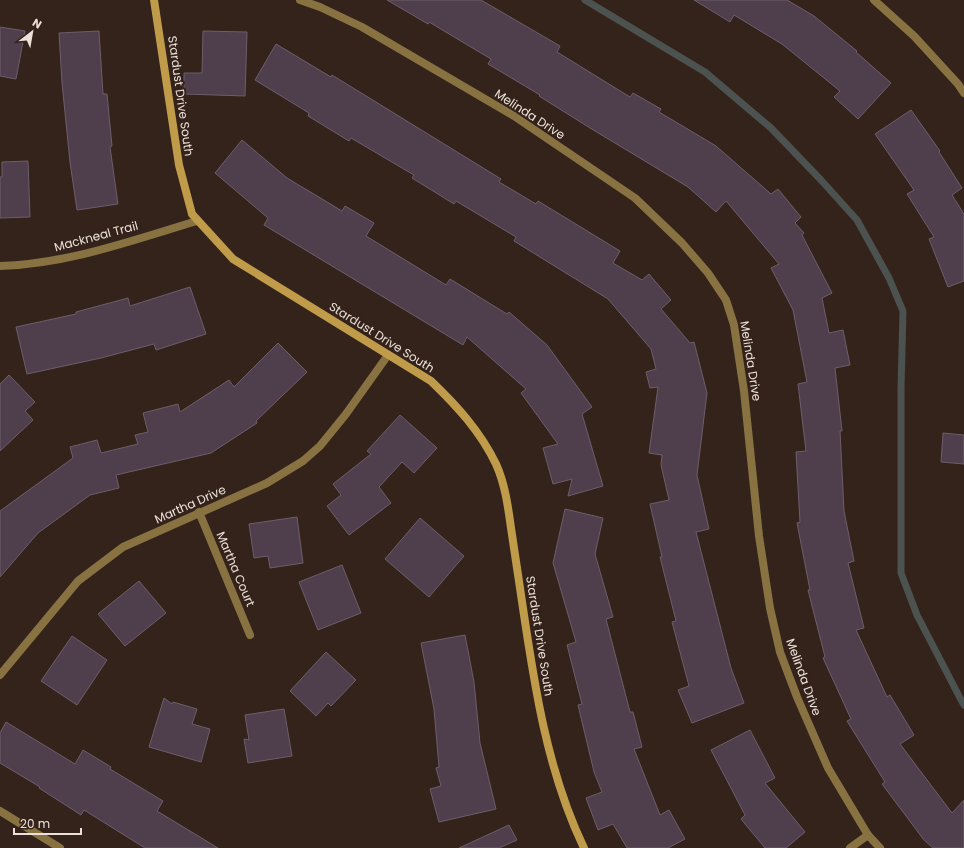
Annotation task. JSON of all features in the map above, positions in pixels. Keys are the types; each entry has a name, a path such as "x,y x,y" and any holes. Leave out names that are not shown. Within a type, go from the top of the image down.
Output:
{"street":[{"name":"Stardust Drive South","path":"154,0 179,165 192,214 233,259 431,381 457,406 481,437 496,465 506,495 531,663 554,772 572,824 584,848"},
{"name":"Melinda Drive","path":"300,0 320,7 362,27 514,116 635,198 682,243 708,273 726,300 734,325 744,391 759,536 770,608 780,652 797,697 828,768 868,835 880,848"},
{"path":"874,0 914,36 958,84 964,93"},
{"name":"Mackneal Trail","path":"0,266 26,265 79,255 198,221"},
{"name":"Martha Drive","path":"0,675 78,581 123,547 267,483 303,461 320,446 346,414 388,355"},
{"name":"Martha Court","path":"199,512 250,635"},
{"path":"0,811 60,848"},
{"path":"850,848 868,835"}],"building":[{"path":"387,0 481,0 560,46 557,52 630,97 633,93 661,109 659,112 716,146 771,194 778,189 801,217 795,223 804,233 802,235 832,293 822,298 829,333 843,330 850,365 835,368 842,431 840,431 844,511 854,561 848,563 864,628 856,630 887,697 890,695 914,735 900,744 952,813 964,800 964,848 933,848 924,840 882,784 885,782 847,721 851,719 823,658 825,657 808,590 810,590 797,523 800,522 796,452 806,451 798,384 807,382 793,310 771,268 779,264 726,201 716,212 688,187 488,64 491,59 429,22 428,24"},
{"path":"694,0 787,0 814,16 857,51 856,52 891,83 858,119 834,97 840,91 782,44 734,15 730,22"},
{"path":"0,27 25,31 16,79 0,76"},
{"path":"99,31 103,94 107,94 112,146 110,147 118,204 77,210 70,162 62,83 59,33"},
{"path":"203,31 247,32 245,96 184,94 184,73 202,73"},
{"path":"276,44 331,77 332,75 501,179 499,182 536,204 538,201 620,251 613,263 642,280 649,274 671,300 661,309 690,343 694,342 707,393 697,475 709,529 696,532 731,668 744,703 692,723 678,690 689,686 672,622 676,621 660,557 662,557 650,504 669,500 661,465 662,455 649,453 658,387 650,388 646,372 656,369 651,349 608,299 514,241 516,237 456,201 454,204 412,178 414,175 351,138 349,141 308,116 309,113 255,80"},
{"path":"911,110 940,151 939,152 962,188 952,195 964,214 964,281 948,287 929,239 934,237 907,194 914,190 875,134"},
{"path":"242,140 287,178 342,211 345,206 374,223 366,236 446,285 450,279 507,314 509,312 547,345 592,407 582,414 603,486 568,496 572,479 553,484 543,448 558,444 521,393 526,389 467,337 463,345 264,225 268,218 215,173"},
{"path":"28,161 30,217 0,218 0,177 2,177 2,162"},
{"path":"190,287 206,334 156,350 154,344 101,358 27,374 16,327 76,314 76,312 128,298 130,306"},
{"path":"278,343 307,372 256,421 257,423 211,453 116,475 119,488 90,495 38,533 0,577 0,511 73,458 70,447 97,440 101,453 138,444 135,435 148,432 143,413 178,404 180,412 229,380 234,387"},
{"path":"9,375 35,402 25,411 33,420 0,451 0,384"},
{"path":"400,415 437,448 414,473 402,462 379,487 391,503 349,535 327,506 341,495 333,484 371,454 367,451"},
{"path":"943,433 964,435 964,464 941,462"},
{"path":"565,509 603,518 595,554 613,617 606,619 630,712 633,712 642,747 634,749 660,815 669,810 685,839 668,848 627,848 613,824 598,830 586,798 602,792 594,772 578,705 582,704 567,645 576,642 553,563"},
{"path":"297,517 303,563 270,568 268,556 254,558 249,524"},
{"path":"420,518 464,556 429,597 385,559"},
{"path":"342,565 361,613 318,630 299,582"},
{"path":"139,581 166,613 125,646 98,614"},
{"path":"465,635 474,682 480,743 496,809 439,822 430,789 441,786 436,768 439,767 434,709 421,643"},
{"path":"72,636 107,660 77,705 41,681"},
{"path":"326,652 356,680 331,706 328,703 316,716 290,691"},
{"path":"164,698 172,704 173,702 197,709 192,724 210,729 201,762 149,747"},
{"path":"284,709 292,756 248,763 244,739 249,740 245,715"},
{"path":"6,722 75,764 83,750 111,767 110,769 163,801 157,811 218,848 145,848 84,810 81,815 39,788 40,787 0,763 0,733"},
{"path":"750,730 775,778 765,783 805,832 786,848 765,848 741,819 745,815 711,750"},
{"path":"509,825 517,840 499,848 459,848"}],"waterway":[{"path":"585,0 705,72 771,128 857,220 889,278 903,311 901,388 901,573 917,615 964,705"}]}
